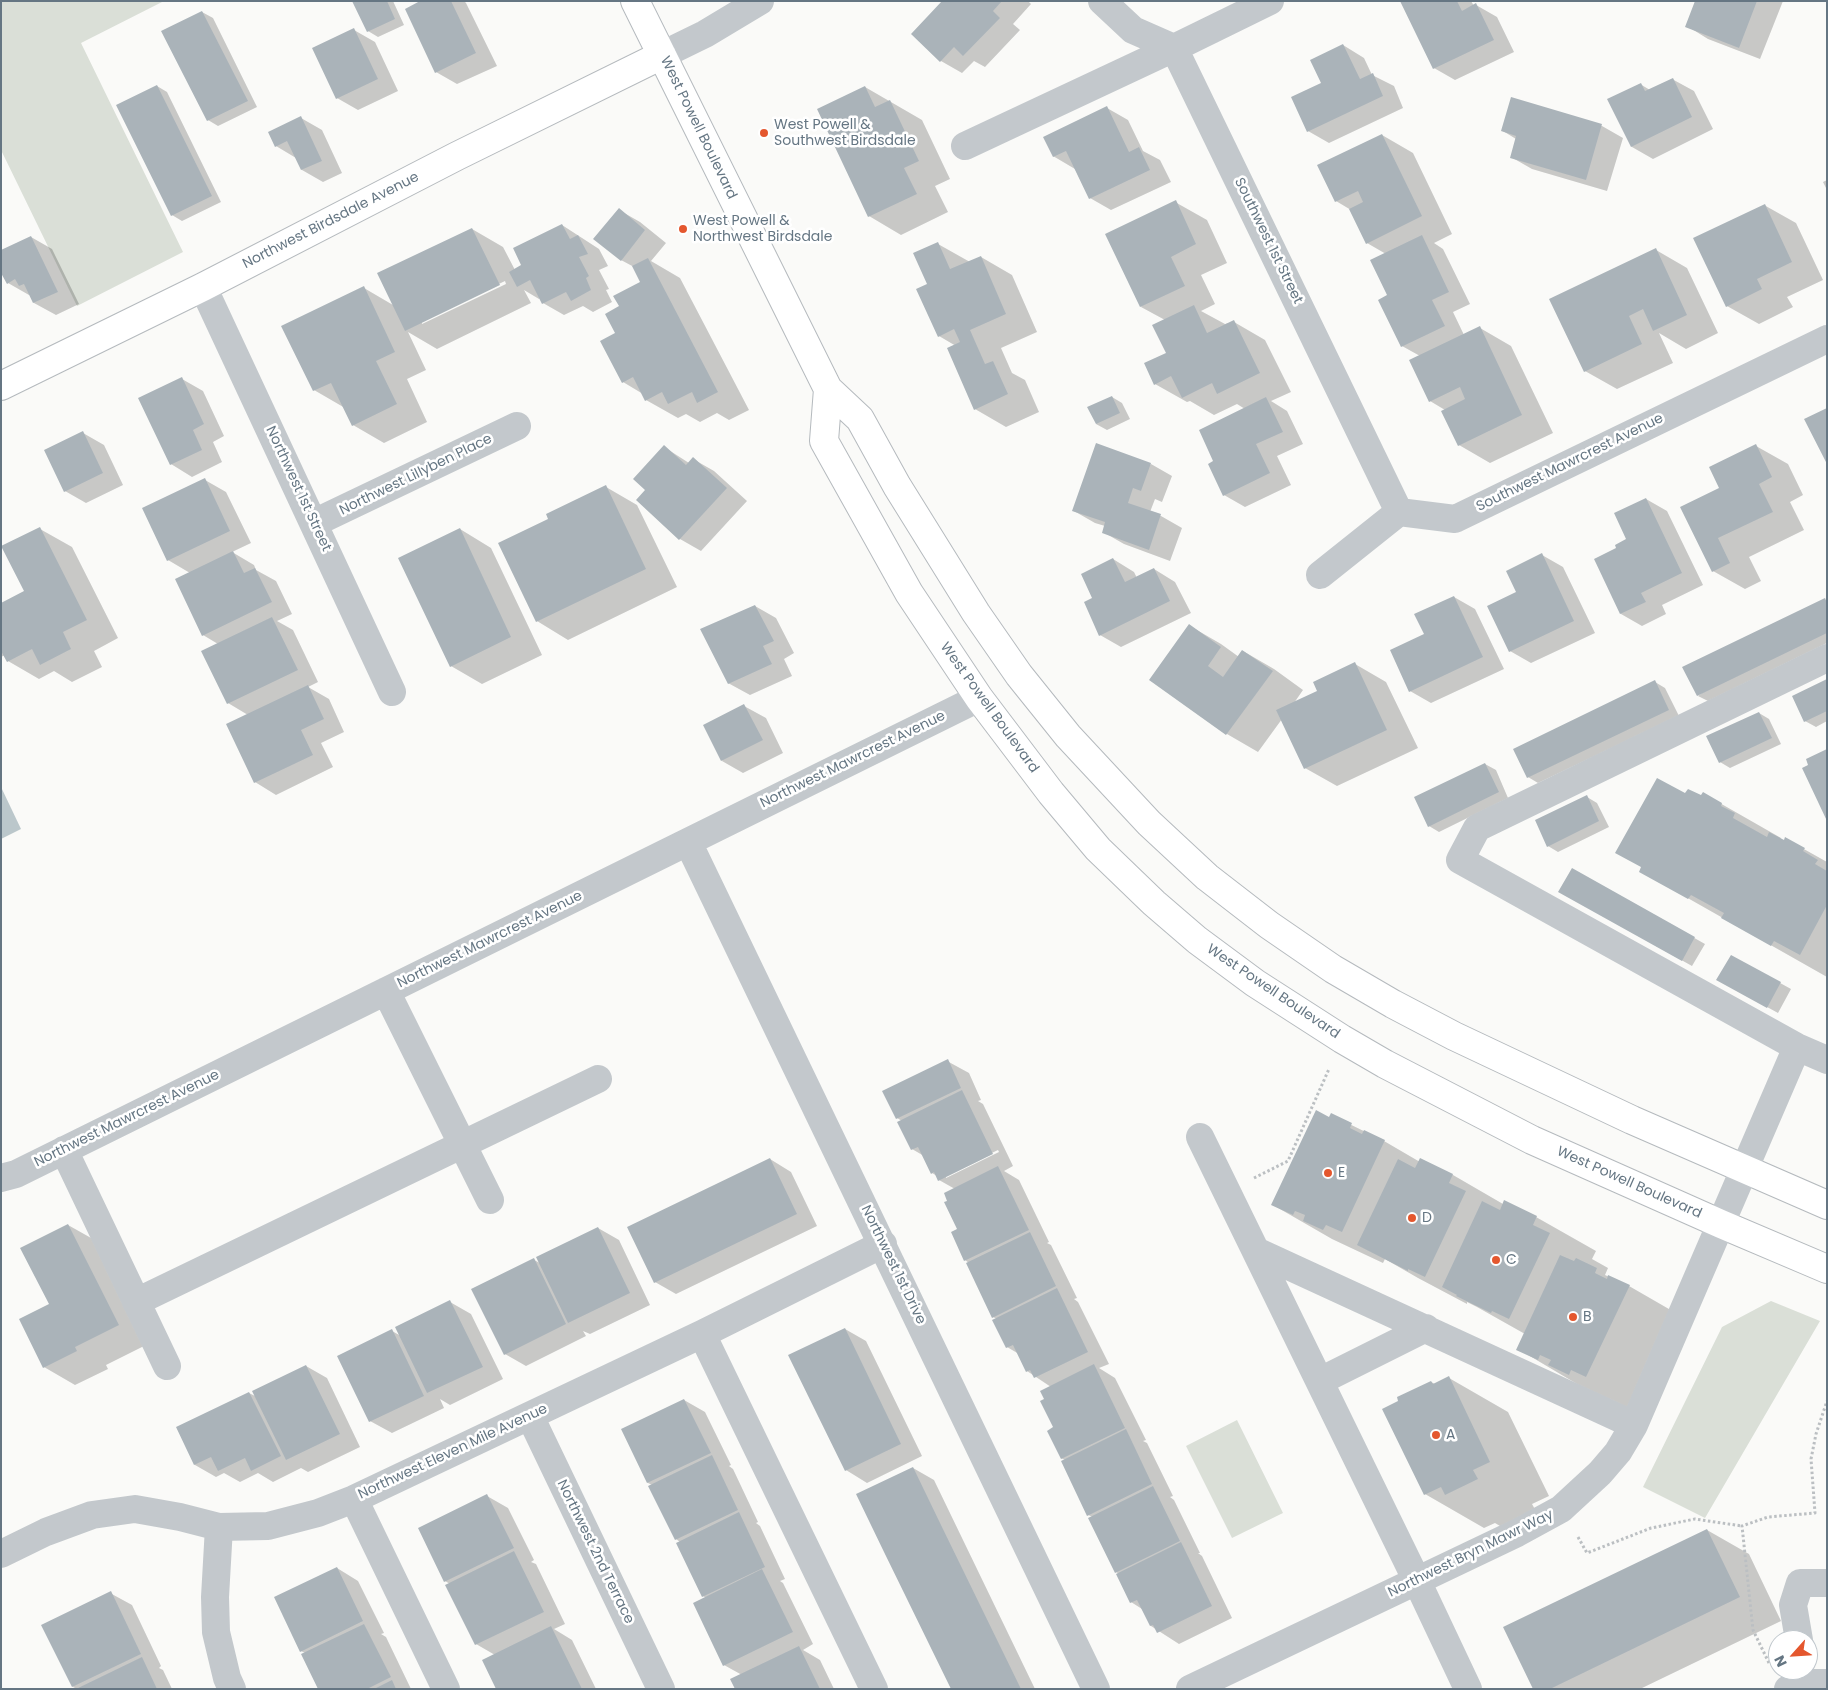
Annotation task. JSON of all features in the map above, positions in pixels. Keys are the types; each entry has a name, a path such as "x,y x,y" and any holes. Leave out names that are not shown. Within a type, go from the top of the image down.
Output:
{"main road":[{"name":"West Powell Boulevard","path":"635,1 828,389 860,419 898,486 976,614 1020,675 1068,736 1136,810 1207,876 1285,936 1333,969 1393,1004 1454,1036 1624,1116 1827,1205"},
{"name":"Northwest Birdsdale Avenue","path":"1,386 203,287 457,156 662,55"},
{"name":"West Powell Boulevard","path":"828,389 824,441 909,593 978,698 1051,793 1098,849 1154,903 1197,940 1255,983 1342,1039 1385,1064 1532,1140 1827,1269"}],"street":[{"path":"662,55 705,34 760,1"},
{"path":"1102,1 1133,30 1174,48"},
{"path":"966,146 1270,1"},
{"name":"Southwest 1st Street","path":"1174,48 1399,512"},
{"name":"Northwest 1st Street","path":"203,287 392,692"},
{"name":"Southwest Mawrcrest Avenue","path":"1399,512 1455,519 1827,339"},
{"name":"Northwest Lillyben Place","path":"314,523 517,426"},
{"path":"1320,575 1399,512"},
{"path":"1827,658 1476,828 1460,860 1797,1047 1827,1060"},
{"name":"Northwest Mawrcrest Avenue","path":"1,1178 16,1174 978,698"},
{"name":"Northwest 1st Drive","path":"688,842 1096,1689"},
{"path":"386,991 490,1200"},
{"path":"1721,1224 1797,1047"},
{"path":"136,1302 598,1079"},
{"path":"1200,1137 1418,1581 1468,1689"},
{"path":"64,1150 167,1366"},
{"name":"Northwest Bryn Mawr Way","path":"1190,1689 1517,1533 1561,1509 1600,1473 1618,1452 1634,1425 1721,1224"},
{"name":"Northwest Eleven Mile Avenue","path":"1,1554 46,1532 92,1515 135,1509 180,1517 219,1527 268,1526 318,1513 354,1500 702,1334 883,1244"},
{"path":"1256,1251 1634,1425"},
{"path":"1320,1381 1426,1328"},
{"path":"702,1334 874,1689"},
{"name":"Northwest 2nd Terrace","path":"530,1416 661,1689"},
{"path":"354,1500 446,1689"},
{"path":"219,1527 215,1597 216,1632 226,1678 232,1689"},
{"path":"1797,1630 1793,1605 1800,1583 1827,1583"}],"path":[{"path":"1227,1191 1288,1161 1342,1039"},
{"path":"1561,1509 1587,1553 1651,1528 1694,1519 1742,1526 1768,1516 1815,1513 1811,1459 1816,1434 1827,1401"},
{"path":"1742,1526 1753,1630 1768,1662"}],"shaded area":[{"path":"1,1 164,1 81,43 183,252 77,306 1,150"},
{"path":"1,787 21,829 1,839"},
{"path":"1771,1301 1820,1321 1705,1518 1643,1487 1722,1327"},
{"path":"1237,1420 1283,1513 1232,1538 1186,1446"}],"building":[{"path":"352,1 387,1 395,19 367,32"},
{"path":"420,1 451,1 476,53 435,73 405,9"},
{"path":"942,1 1002,1 993,11 1000,18 963,56 954,47 940,62 911,34"},
{"path":"1400,1 1457,1 1462,11 1476,3 1494,40 1433,69"},
{"path":"1695,1 1757,1 1739,48 1685,27"},
{"path":"202,11 248,101 207,121 161,31"},
{"path":"354,28 378,79 336,99 312,48"},
{"path":"1343,44 1360,79 1373,73 1383,96 1307,132 1291,97 1321,83 1310,60"},
{"path":"1673,78 1692,117 1631,147 1607,99 1641,83 1645,91"},
{"path":"157,85 212,196 171,216 116,105"},
{"path":"865,86 875,107 890,100 919,161 904,168 917,194 868,217 817,109"},
{"path":"1511,97 1602,124 1586,180 1510,158 1516,136 1501,131"},
{"path":"1107,106 1129,152 1139,147 1150,170 1089,199 1066,151 1053,157 1043,137"},
{"path":"301,116 322,161 301,170 287,141 275,147 268,132"},
{"path":"1382,134 1422,216 1366,244 1349,209 1363,202 1358,191 1335,202 1317,165"},
{"path":"1176,200 1196,244 1171,257 1185,286 1140,307 1105,234"},
{"path":"1765,204 1792,262 1757,279 1762,289 1726,307 1693,238"},
{"path":"619,208 645,230 621,261 593,239"},
{"path":"562,224 570,239 578,235 588,254 579,257 589,276 586,278 591,290 571,301 566,292 542,304 530,280 517,287 509,272 521,265 513,248"},
{"path":"472,228 500,285 405,331 377,273"},
{"path":"1422,235 1449,292 1432,300 1445,326 1401,347 1378,300 1387,295 1370,260"},
{"path":"31,236 58,292 33,303 24,284 19,286 15,279 7,284 1,273 1,250"},
{"path":"938,242 950,269 981,256 1006,314 970,330 985,364 993,361 1008,394 974,410 947,348 960,342 954,329 938,337 916,289 927,284 913,253"},
{"path":"1656,248 1687,315 1653,331 1643,309 1629,316 1642,344 1584,372 1549,299"},
{"path":"648,258 718,392 697,403 692,392 668,404 662,392 645,401 633,377 622,383 600,341 615,333 605,314 619,306 613,296 640,282 632,266"},
{"path":"364,286 395,352 376,361 397,404 352,426 331,383 313,391 281,326"},
{"path":"1194,305 1207,333 1234,320 1260,373 1217,394 1212,383 1182,398 1171,376 1154,385 1144,363 1166,353 1152,325"},
{"path":"1480,326 1522,415 1458,446 1441,411 1465,399 1460,387 1429,402 1409,360"},
{"path":"182,377 204,424 193,430 202,450 170,465 138,398"},
{"path":"1112,396 1120,413 1096,424 1087,407"},
{"path":"1266,397 1283,432 1256,444 1270,473 1223,496 1208,464 1213,461 1199,430"},
{"path":"1827,408 1827,464 1804,419"},
{"path":"83,431 103,473 64,492 44,450"},
{"path":"1096,443 1151,463 1141,491 1133,488 1128,503 1161,514 1149,550 1102,533 1105,522 1072,511"},
{"path":"1756,444 1772,477 1759,484 1773,512 1718,538 1730,563 1712,572 1680,507 1719,488 1709,467"},
{"path":"664,445 686,465 693,457 727,488 679,540 636,500 645,490 633,479"},
{"path":"205,478 230,531 167,561 142,508"},
{"path":"606,485 646,569 536,622 498,543 548,519 546,514"},
{"path":"1646,498 1682,573 1641,593 1646,602 1620,614 1594,559 1616,548 1615,545 1626,539 1614,513"},
{"path":"40,527 87,620 63,632 71,649 40,665 32,649 7,662 1,651 1,603 24,591 1,546"},
{"path":"460,528 511,637 450,667 398,558"},
{"path":"233,551 244,573 255,568 272,602 202,636 175,579"},
{"path":"1542,553 1574,621 1509,652 1487,606 1516,592 1506,571"},
{"path":"1113,558 1125,582 1154,568 1170,601 1099,636 1084,602 1092,598 1081,574"},
{"path":"1454,596 1483,657 1409,692 1390,650 1424,634 1414,614"},
{"path":"1825,598 1827,603 1827,633 1697,696 1682,667"},
{"path":"755,605 774,641 763,646 772,664 728,684 700,629"},
{"path":"272,617 298,670 227,704 201,651"},
{"path":"1189,624 1221,647 1208,666 1223,677 1242,650 1273,671 1226,735 1149,680"},
{"path":"1355,662 1387,730 1304,769 1276,710 1317,691 1313,682"},
{"path":"1827,679 1827,711 1804,722 1792,696"},
{"path":"1655,680 1669,710 1527,778 1513,749"},
{"path":"308,685 324,719 301,730 313,755 254,783 226,724"},
{"path":"744,704 763,740 721,761 703,725"},
{"path":"1759,712 1772,738 1719,763 1706,736"},
{"path":"1827,749 1827,821 1802,768 1808,765 1806,759"},
{"path":"1485,763 1499,792 1428,827 1414,797"},
{"path":"1657,778 1685,793 1688,789 1701,795 1703,792 1722,803 1721,806 1735,813 1733,818 1767,837 1769,832 1784,840 1785,837 1805,848 1803,851 1818,860 1815,864 1827,871 1827,905 1800,955 1774,941 1771,946 1721,918 1724,913 1691,895 1688,899 1639,872 1641,867 1615,853"},
{"path":"1587,795 1599,821 1547,847 1535,820"},
{"path":"1572,868 1695,937 1682,961 1558,892"},
{"path":"1731,955 1781,982 1767,1008 1716,980"},
{"path":"948,1059 961,1088 896,1119 882,1091"},
{"path":"962,1090 993,1154 938,1181 934,1172 931,1174 918,1147 911,1150 897,1122"},
{"name":"E","path":"1316,1110 1329,1117 1331,1113 1352,1123 1350,1128 1362,1134 1364,1130 1385,1140 1342,1232 1326,1225 1323,1230 1303,1221 1305,1215 1295,1211 1293,1215 1271,1205"},
{"path":"770,1158 797,1214 654,1283 627,1227"},
{"name":"D","path":"1420,1158 1453,1174 1449,1183 1466,1191 1425,1277 1408,1269 1408,1271 1357,1245 1398,1159 1415,1168"},
{"path":"998,1166 1029,1230 964,1261 951,1232 957,1229 944,1202 947,1201 944,1193"},
{"name":"C","path":"1504,1200 1537,1216 1533,1225 1550,1233 1509,1319 1492,1311 1491,1313 1442,1287 1482,1201 1500,1210"},
{"path":"68,1224 119,1325 75,1347 77,1351 43,1368 19,1319 49,1304 20,1248"},
{"path":"598,1227 630,1293 568,1323 536,1257"},
{"path":"1030,1232 1056,1286 992,1318 966,1263"},
{"name":"B","path":"1560,1255 1574,1261 1576,1258 1597,1268 1595,1273 1607,1279 1608,1275 1630,1285 1586,1377 1571,1370 1569,1375 1548,1365 1551,1360 1540,1355 1538,1360 1516,1350"},
{"path":"534,1258 566,1324 504,1355 471,1289"},
{"path":"1057,1288 1088,1352 1034,1378 1030,1370 1026,1372 1013,1345 1006,1348 992,1320"},
{"path":"450,1300 483,1367 427,1393 395,1327"},
{"path":"845,1328 901,1444 845,1471 788,1355"},
{"path":"392,1329 424,1396 369,1422 337,1356"},
{"path":"1094,1364 1125,1428 1061,1459 1047,1431 1053,1427 1040,1401 1044,1399 1040,1391"},
{"path":"306,1365 340,1434 286,1460 252,1391"},
{"name":"A","path":"1449,1376 1490,1462 1473,1470 1478,1479 1445,1495 1441,1487 1424,1495 1382,1409 1398,1401 1397,1397 1431,1381 1433,1384"},
{"path":"249,1392 281,1456 251,1471 245,1458 218,1471 211,1457 194,1465 176,1427"},
{"path":"684,1399 711,1453 647,1483 621,1429"},
{"path":"1126,1429 1152,1484 1087,1516 1061,1461"},
{"path":"712,1455 738,1510 675,1540 648,1486"},
{"path":"913,1467 1021,1689 951,1689 884,1552 856,1494"},
{"path":"1153,1486 1180,1541 1115,1573 1088,1518"},
{"path":"487,1494 514,1548 444,1582 418,1528"},
{"path":"739,1512 765,1567 702,1597 676,1543"},
{"path":"1707,1529 1740,1597 1550,1689 1533,1689 1503,1627"},
{"path":"1181,1542 1212,1606 1157,1633 1153,1625 1150,1626 1137,1600 1130,1603 1116,1574"},
{"path":"514,1551 544,1612 475,1645 445,1585"},
{"path":"337,1567 363,1621 300,1652 274,1597"},
{"path":"762,1569 793,1632 723,1666 693,1603"},
{"path":"111,1591 141,1654 72,1687 41,1625"},
{"path":"364,1624 391,1677 367,1689 318,1689 301,1654"},
{"path":"551,1626 582,1689 496,1689 482,1660"},
{"path":"799,1646 820,1689 735,1689 730,1679"},
{"path":"142,1657 157,1689 76,1689"},
{"path":"392,1680 396,1689 374,1689"}],"place":[{"name":"West Powell & Southwest Birdsdale","path":"764,133"},
{"name":"West Powell & Northwest Birdsdale","path":"683,229"},
{"name":"E","path":"1328,1173"},
{"name":"D","path":"1412,1218"},
{"name":"C","path":"1496,1260"},
{"name":"B","path":"1573,1317"},
{"name":"A","path":"1436,1435"}]}
